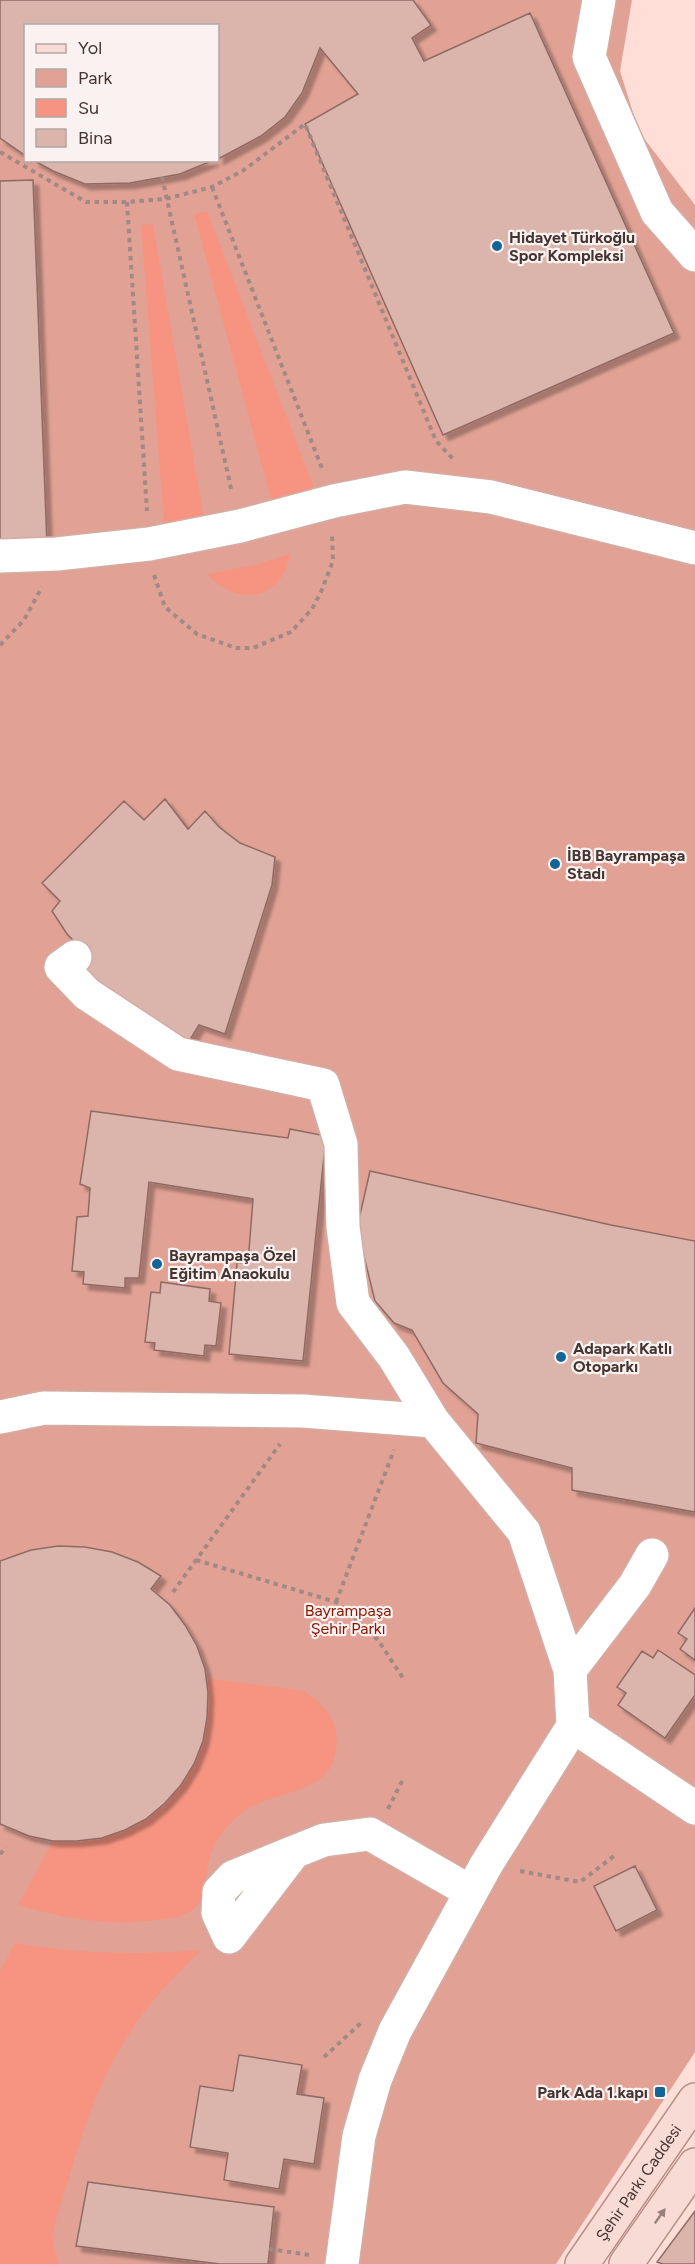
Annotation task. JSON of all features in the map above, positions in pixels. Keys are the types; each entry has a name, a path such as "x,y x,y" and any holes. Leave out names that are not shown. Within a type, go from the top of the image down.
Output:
{"main road":[{"name":"Şehir Parkı Caddesi","path":"582,2264 695,2100"},
{"path":"626,2264 695,2165"}],"lane":[{"path":"599,0 589,57 657,212 695,255"},
{"path":"0,556 57,554 149,544 240,526 334,501 405,487 490,497 695,548"},
{"path":"75,957 61,967 87,994 178,1054 323,1085 341,1144 343,1227 353,1303 394,1357 419,1419 524,1532 570,1670 573,1726 479,1879 395,2031 375,2080 359,2136 342,2262"},
{"path":"0,1418 44,1408 303,1411 419,1419"},
{"path":"570,1670 635,1585 652,1555"},
{"path":"573,1726 695,1808"},
{"path":"294,1852 324,1840 370,1833 479,1879"}],"path":[{"path":"0,152 86,202 165,199 212,187 244,170 305,124 436,441 490,497"},
{"path":"162,177 165,199 240,526"},
{"path":"127,202 149,544 154,575 165,607 196,634 236,648 253,648 291,632 312,609 333,561 334,501 212,187"},
{"path":"0,645 24,620 51,573 57,554"},
{"path":"173,1592 303,1411"},
{"path":"336,1602 419,1419"},
{"path":"196,1560 336,1602 378,1640 403,1678"},
{"path":"0,1854 6,1847"},
{"path":"479,1879 580,1882 614,1856"},
{"path":"269,2249 342,2262"}],"green space":[{"name":"Bayrampaşa Şehir Parkı","path":"0,0 632,0 620,71 639,132 695,205 695,2052 556,2264 0,2264"}],"water":[{"path":"207,211 314,487 272,503 194,214"},
{"path":"153,224 204,518 164,523 141,225"},
{"path":"290,554 286,570 278,582 268,590 256,594 244,595 231,591 218,585 207,574 255,565"},
{"path":"206,1678 304,1691 310,1695 321,1704 335,1726 336,1753 330,1768 321,1778 308,1786 263,1802 246,1810 233,1820 211,1853 202,1898 192,1911 184,1915 171,1919 139,1922 104,1922 52,1914 18,1905 53,1841 91,1840 128,1828 151,1814 170,1797 185,1777 197,1755 205,1731 208,1705"},
{"path":"15,1943 108,1952 154,1953 202,1950 154,2000 119,2050 105,2077 82,2136 56,2221 53,2240 59,2264 0,2264 0,1971"}],"building":[{"name":"Hidayet Türkoğlu Spor Kompleksi","path":"0,0 413,0 431,25 412,38 424,61 530,13 674,333 443,435 305,124 358,94 320,48 302,93 285,117 261,136 219,158 219,24 24,24 24,155 0,138"},
{"path":"37,162 209,162 180,174 130,183 85,184"},
{"path":"33,180 47,545 0,546 0,181"},
{"path":"165,799 188,829 205,811 219,827 240,843 275,857 272,885 225,1034 199,1025 188,1043 79,968 90,957 67,934 52,911 60,901 42,883 124,801 144,820"},
{"path":"91,1111 288,1138 290,1129 326,1136 303,1361 229,1354 237,1263 248,1263 253,1199 149,1182 139,1278 125,1278 125,1288 83,1284 84,1272 72,1271 77,1217 88,1216 90,1188 80,1184"},
{"name":"Adapark Katlı Otoparkı","path":"370,1171 611,1225 695,1241 695,1512 572,1490 572,1468 476,1443 478,1414 443,1383 412,1330 394,1323 375,1301 357,1228"},
{"path":"161,1282 210,1289 209,1301 221,1303 216,1346 205,1345 204,1356 154,1350 155,1343 145,1342 151,1292 160,1293"},
{"path":"58,1546 85,1547 112,1552 138,1562 161,1576 151,1589 170,1605 197,1646 205,1669 208,1693 203,1741 194,1764 181,1785 146,1819 102,1838 77,1841 53,1841 29,1836 0,1824 0,1561 31,1550"},
{"path":"695,1608 695,1660 680,1649 687,1639 678,1633"},
{"path":"658,1650 695,1675 695,1695 665,1738 618,1705 626,1693 617,1687 642,1651 653,1658"},
{"path":"635,1866 657,1910 616,1931 594,1886"},
{"path":"239,2055 302,2065 297,2094 324,2098 314,2164 284,2159 279,2189 224,2180 228,2153 190,2147 200,2086 233,2091"},
{"path":"88,2182 274,2207 268,2264 220,2264 76,2246"},
{"path":"695,2211 695,2264 657,2262"}],"place":[{"name":"Hidayet Türkoğlu Spor Kompleksi","path":"497,246"},
{"name":"İBB Bayrampaşa Stadı","path":"555,864"},
{"name":"Bayrampaşa Özel Eğitim Anaokulu","path":"157,1264"},
{"name":"Adapark Katlı Otoparkı","path":"561,1357"},
{"name":"Park Ada 1.kapı","path":"660,2092"}]}
